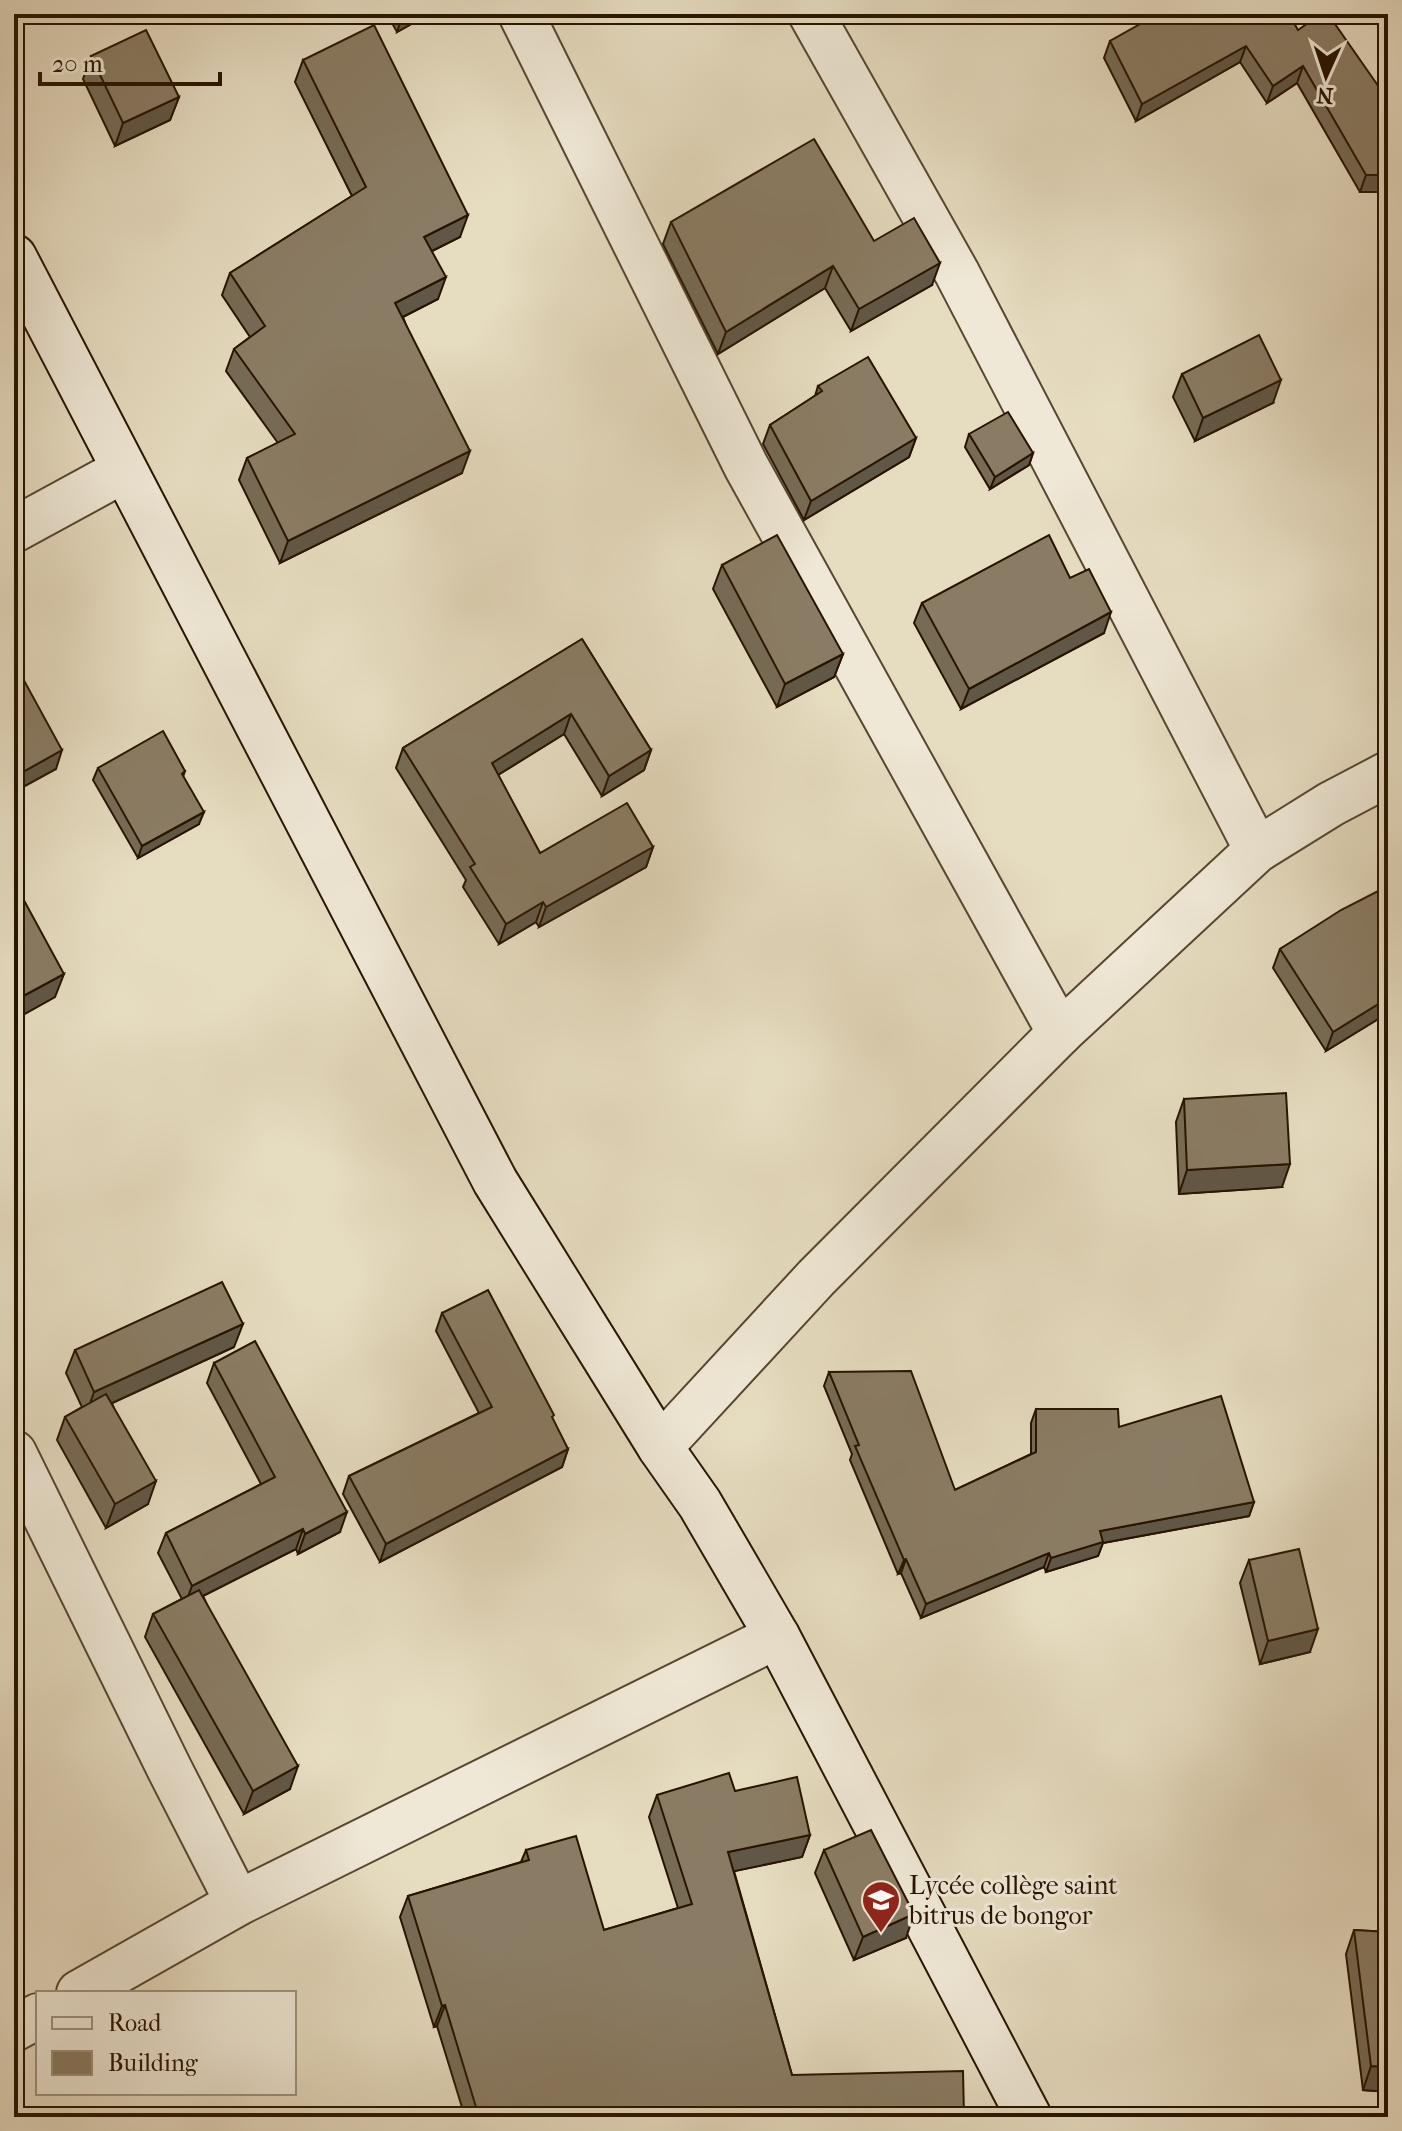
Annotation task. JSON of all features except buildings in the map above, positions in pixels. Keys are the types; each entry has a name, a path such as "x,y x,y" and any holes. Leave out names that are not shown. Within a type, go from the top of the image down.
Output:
{"street":[{"path":"521,14 746,466 1060,1033"},
{"path":"811,14 957,273 1257,850"},
{"path":"14,257 495,1181 660,1447 700,1504 777,1636 1029,2117"},
{"path":"14,530 124,470"},
{"path":"660,1447 816,1278 1060,1033 1257,850 1331,804 1388,774"},
{"path":"14,1453 238,1903"},
{"path":"83,1991 238,1903 777,1636"},
{"path":"14,2029 36,2017"}],"place":[{"name":"Lycée collège saint bitrus de bongor","path":"881,1934"}]}
